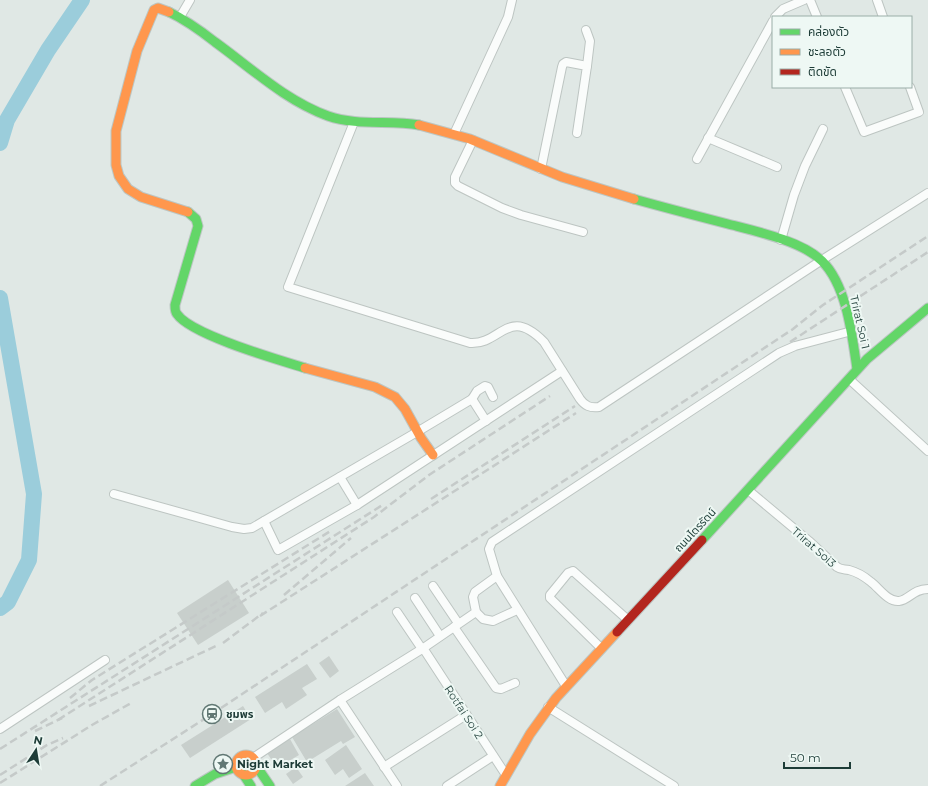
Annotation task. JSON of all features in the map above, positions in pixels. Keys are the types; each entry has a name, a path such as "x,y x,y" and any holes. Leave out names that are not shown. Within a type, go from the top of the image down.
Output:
{"street":[{"path":"180,18 190,0"},
{"path":"454,134 505,23 512,0"},
{"path":"776,16 783,9 804,0"},
{"path":"810,0 817,16"},
{"path":"877,0 884,16"},
{"path":"433,455 417,432 401,403 395,397 383,391 221,340 186,323 177,315 175,305 198,226 196,218 190,213 141,196 128,188 119,176 115,153 116,130 137,50 150,16 154,10 158,8 180,18 205,34 257,74 302,104 328,116 354,122 397,122 454,134 473,140 541,169 585,184 781,240 802,248 822,260"},
{"path":"697,159 772,23"},
{"path":"577,133 590,41 586,30"},
{"path":"541,169 563,64 566,62 587,66"},
{"path":"846,88 864,132 919,112 910,88"},
{"path":"354,122 288,287 470,343 482,342 506,328 513,326 521,327 538,335 544,342 583,404 591,408 599,407 822,260 928,193"},
{"path":"781,240 794,195 805,166 823,129"},
{"path":"708,138 777,168"},
{"path":"473,140 455,177 455,183 458,186 502,208 521,215 584,232"},
{"name":"Trirat Soi 1","path":"822,260 838,285 846,306 852,331 857,369"},
{"name":"ถนนไตรรัตน์","path":"500,786 527,738 548,707 566,686 748,490 857,369 928,308"},
{"path":"566,686 497,576 489,549 492,542 779,354 794,346 852,331"},
{"path":"264,520 278,550 356,505 562,371"},
{"path":"849,379 928,451"},
{"path":"114,494 232,527 244,529 252,528 472,399 477,391 485,386 488,387 493,397"},
{"path":"472,399 486,421"},
{"path":"340,477 356,505"},
{"name":"Trirat Soi3","path":"748,490 837,567 861,575 889,598 895,601 902,600 921,589 928,589"},
{"path":"601,648 550,598 550,595 568,573 573,571 628,620"},
{"path":"497,576 475,592 472,597 476,612 483,619 493,621 517,610"},
{"path":"433,586 496,688 501,690 516,683"},
{"path":"415,598 440,636"},
{"name":"Rotfai Soi 2","path":"397,612 506,775"},
{"path":"254,761 340,700 476,612"},
{"path":"0,729 105,660"},
{"path":"340,700 397,786"},
{"path":"548,707 674,786"},
{"path":"384,767 466,714"},
{"path":"251,786 236,767 237,762 241,757 247,756 254,761 270,786"},
{"path":"447,786 493,756"},
{"path":"243,774 249,774 254,770 254,761"},
{"path":"195,786 215,774 236,767"}],"building":[{"path":"228,580 249,613 198,645 177,613"},
{"path":"329,656 339,671 330,678 319,663"},
{"path":"307,664 317,679 302,688 307,695 286,709 282,702 265,713 255,697"},
{"path":"243,706 251,719 190,758 181,745"},
{"path":"337,709 355,737 343,744 341,741 307,762 292,737"},
{"path":"290,739 299,755 277,768 267,753"},
{"path":"346,745 362,769 349,778 343,769 335,775 325,760"},
{"path":"296,767 303,777 293,784 286,774"},
{"path":"365,773 374,786 345,786"}],"waterway":[{"path":"0,143 7,120 48,50 82,0"},
{"path":"0,298 34,494 29,560 8,602 0,608"}],"railway":[{"path":"100,786 212,714 793,329 823,305 928,236"},
{"path":"790,342 928,252"},
{"path":"58,720 374,517 429,475 550,396"},
{"path":"431,499 575,406"},
{"path":"260,616 576,413"},
{"path":"0,749 384,504"},
{"path":"70,698 92,680 332,530"},
{"path":"284,595 351,538"},
{"path":"223,643 263,613"},
{"path":"89,706 216,646"},
{"path":"0,783 92,725 133,702"},
{"path":"35,731 62,718"},
{"path":"0,775 47,745 63,738"}],"traffic: fast":[{"path":"169,12 199,30 283,93 313,110 328,116 350,121 419,125"},
{"path":"634,199 778,238 791,242 813,254 822,261 830,271 843,297 850,326 857,369"},
{"path":"188,212 196,219 198,226 175,305 176,313 185,322 217,338 236,346 305,368"},
{"path":"702,540 867,359 928,308"},
{"path":"255,764 270,786"},
{"path":"195,786 215,774 236,767"},
{"path":"243,774 251,786"}],"traffic: slow":[{"path":"169,12 158,8 154,10 137,51 116,131 116,165 119,176 128,189 141,197 188,212"},
{"path":"419,125 470,139 562,177 634,199"},
{"path":"305,368 375,387 395,397 405,409 421,438 433,455"},
{"path":"500,786 530,734 556,698 617,632"},
{"path":"246,755 253,758 256,765 253,772 246,775 239,772 236,765 239,758 246,755"}],"traffic: jam":[{"path":"617,632 702,540"}],"place":[{"name":"ชุมพร","path":"212,714"},
{"name":"Night Market","path":"223,764"}]}
